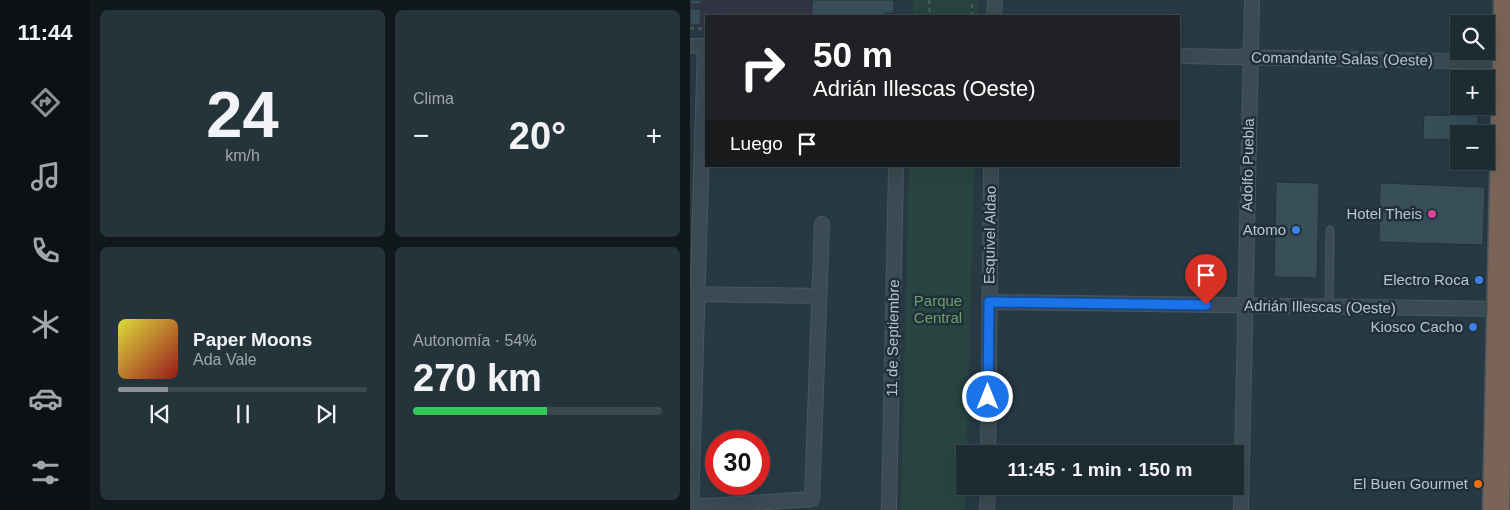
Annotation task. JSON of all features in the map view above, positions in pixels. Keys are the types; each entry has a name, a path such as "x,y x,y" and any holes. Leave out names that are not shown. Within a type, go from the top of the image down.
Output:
{"highway":[{"path":"1496,510 1505,309 1508,0"}],"street":[{"path":"994,15 995,0"},
{"name":"Adolfo Puebla","path":"1241,510 1252,0"},
{"path":"690,46 705,46"},
{"name":"Comandante Salas (Oeste)","path":"1180,56 1508,62"},
{"path":"705,67 694,294 691,509 812,499 822,224"},
{"name":"11 de Septiembre","path":"889,510 896,167"},
{"name":"Esquivel Aldao","path":"988,445 992,167"},
{"path":"694,294 819,296"},
{"name":"Adrián Illescas (Oeste)","path":"989,302 1505,309"},
{"path":"988,495 988,510"}],"lane":[{"path":"1329,307 1330,230"}],"path":[{"path":"929,0 930,15"},
{"path":"972,0 972,15"},
{"path":"690,28 705,29"}],"shaded area":[{"path":"690,0 896,0 895,15 705,15 705,31 690,30"}],"green space":[{"path":"913,0 978,0 977,15 913,15"},
{"name":"Parque Central","path":"909,167 974,167 967,445 956,445 956,495 965,495 965,510 901,510"}],"building":[{"path":"690,0 702,0 701,4 690,4"},
{"path":"812,0 894,0 894,13 885,13 885,15 812,15"},
{"path":"690,9 701,9 700,25 690,25"},
{"path":"1424,115 1478,116 1478,125 1450,125 1450,140 1423,139"},
{"name":"Atomo","path":"1276,182 1319,183 1317,278 1274,277"},
{"name":"Hotel Theis","path":"1380,183 1485,187 1483,245 1379,242"}],"place":[{"name":"Hotel Theis","path":"1432,214"},
{"name":"Atomo","path":"1296,230"},
{"name":"Electro Roca","path":"1479,280"},
{"name":"Kiosco Cacho","path":"1473,327"},
{"name":"El Buen Gourmet","path":"1478,484"}],"route":[{"path":"988,397 989,302 1206,305"}]}
